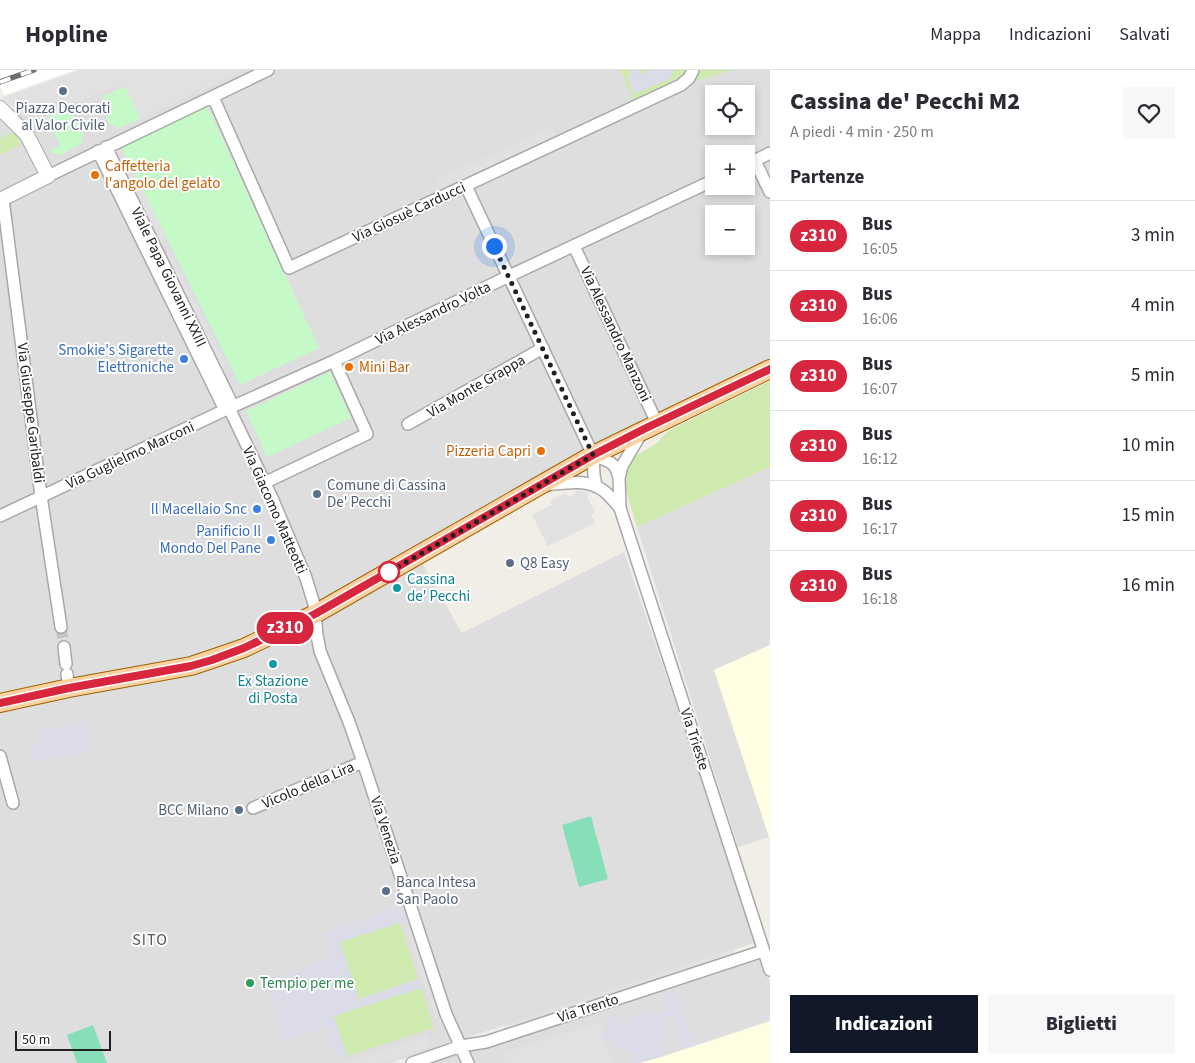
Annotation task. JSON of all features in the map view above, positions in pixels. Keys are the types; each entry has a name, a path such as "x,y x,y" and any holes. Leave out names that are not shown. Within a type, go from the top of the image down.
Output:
{"main road":[{"path":"0,703 67,675 176,669 244,648 315,614 593,455 770,368"}],"street":[{"path":"1,200 102,149 268,70"},
{"name":"Via Giosuè Carducci","path":"213,97 289,268 681,85 689,78 693,70"},
{"path":"0,108 27,134 48,176"},
{"name":"Viale Papa Giovanni XXIII","path":"102,149 229,408"},
{"path":"755,160 770,153"},
{"path":"755,170 770,192"},
{"name":"Via Alessandro Volta","path":"229,408 334,361 705,184"},
{"path":"466,186 593,455 596,486 579,482 540,486"},
{"name":"Via Giuseppe Garibaldi","path":"1,200 41,496 61,627"},
{"name":"Via Alessandro Manzoni","path":"574,246 650,408 651,426"},
{"name":"Via Monte Grappa","path":"408,424 543,348"},
{"path":"264,483 367,434 334,361"},
{"name":"Via Giacomo Matteotti","path":"229,408 306,578 313,598 315,614"},
{"name":"Via Guglielmo Marconi","path":"0,516 229,408"},
{"name":"Via Trieste","path":"651,426 624,460 619,478 620,508 770,970"},
{"path":"593,455 615,465 619,478"},
{"name":"Via Trieste","path":"596,486 604,491 620,508"},
{"name":"Via Venezia","path":"315,614 320,651 364,762 446,1014 468,1063"},
{"path":"64,647 67,675"},
{"path":"0,756 13,803"},
{"name":"Vicolo della Lira","path":"252,808 364,762"},
{"name":"Via Trento","path":"412,1063 461,1046 486,1042 764,951"}],"shaded area":[{"name":"Piazza Decorati al Valor Civile","path":"80,70 245,70 140,118 124,84 33,120 1,98"},
{"path":"140,70 770,70 770,364 317,610 198,662 0,701 0,114"},
{"path":"630,70 643,70 639,72 640,74 649,70 673,71 669,79 634,94 627,77 631,75"},
{"path":"551,126 558,142 443,197 435,181"},
{"path":"128,160 165,236 157,251 120,175"},
{"path":"169,248 226,362 218,377 162,263"},
{"path":"770,467 770,645 714,670 769,837 738,847 637,527"},
{"path":"576,490 589,493 588,499 595,512 591,515 595,523 548,546 532,515 552,505 550,501 566,493 568,497 575,494"},
{"path":"624,552 757,942 390,1063 0,1063 0,707 196,669 419,558 462,633"},
{"path":"770,645 770,837 769,837 714,670"},
{"path":"87,721 93,749 34,763 30,744 42,742 40,731"},
{"path":"407,905 411,919 340,942 359,999 418,979 421,988 334,1016 347,1056 337,1059 327,1027 286,1041 266,980 334,958 326,932"},
{"path":"418,929 446,1014 435,1017 407,933"},
{"path":"759,949 770,983 770,1063 415,1063"},
{"path":"734,950 731,963 502,1034 506,1024"},
{"path":"676,989 694,1046 683,1049 672,1014 666,1038 660,1046 664,1056 637,1063 635,1055 619,1049 610,1038 604,1038 602,1031 607,1028 609,1016 614,1015 618,1023 622,1023 634,1015 661,1012 669,1004 665,993"},
{"path":"770,1021 770,1063 640,1063 664,1056"},
{"path":"599,1022 613,1063 506,1063 502,1053"},
{"path":"428,1035 431,1047 382,1063 344,1063"}],"green space":[{"path":"620,70 731,70 685,83 636,106"},
{"path":"126,86 140,119 119,128 109,124 101,105 105,95"},
{"path":"205,101 319,348 240,385 119,142"},
{"path":"64,110 72,114 84,135 81,144 60,155 48,152 60,145 46,118"},
{"path":"15,132 20,145 0,155 0,138"},
{"path":"330,372 351,418 267,457 246,411"},
{"path":"770,381 770,467 637,527 624,484 628,465 634,457 657,443 668,431"},
{"path":"591,816 608,879 579,887 562,825"},
{"path":"400,923 418,979 359,999 340,942"},
{"path":"421,988 434,1028 347,1056 334,1016"},
{"path":"93,1025 107,1063 77,1063 67,1035"}],"pier":[{"path":"0,70 76,70 4,95 0,88"}],"tunnel":[{"path":"61,627 64,647"}],"railway":[{"path":"0,82 34,70"}],"bus line":[{"name":"z310","path":"0,703 69,688 191,666 244,648 315,614 593,455 770,369"}],"place":[{"name":"Piazza Decorati al Valor Civile","path":"63,91"},
{"name":"Caffetteria l'angolo del gelato","path":"95,175"},
{"name":"Smokie's Sigarette Elettroniche","path":"184,359"},
{"name":"Mini Bar","path":"349,367"},
{"name":"Pizzeria Capri","path":"541,451"},
{"name":"Comune di Cassina De' Pecchi","path":"317,494"},
{"name":"Il Macellaio Snc","path":"257,509"},
{"name":"Panificio Il Mondo Del Pane","path":"271,540"},
{"name":"Q8 Easy","path":"510,563"},
{"name":"Cassina de' Pecchi","path":"397,588"},
{"name":"Ex Stazione di Posta","path":"273,664"},
{"name":"BCC Milano","path":"239,810"},
{"name":"Banca Intesa San Paolo","path":"386,891"},
{"name":"Tempio per me","path":"250,983"}],"district":[{"name":"SITO","path":"150,939"}],"route":[{"path":"389,572 382,576 593,455 494,246"}]}
